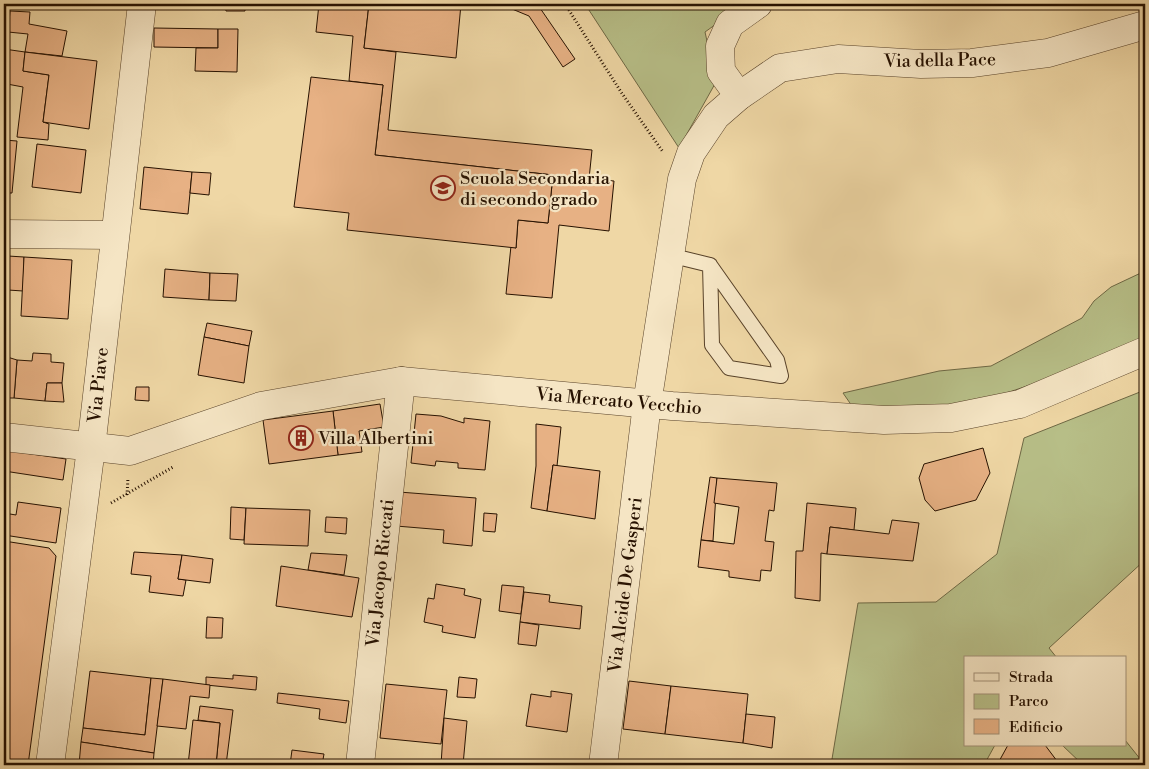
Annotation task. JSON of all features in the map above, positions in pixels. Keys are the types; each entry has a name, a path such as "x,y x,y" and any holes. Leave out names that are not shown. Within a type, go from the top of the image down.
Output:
{"street":[{"name":"Via Piave","path":"50,765 91,448 114,234 142,4"},
{"path":"739,96 721,71 720,46 730,24 758,4"},
{"name":"Via della Pace","path":"647,404 682,179 692,152 716,116 739,96 780,68 838,59 921,64 972,63 1048,52 1145,25"},
{"path":"4,234 114,234"},
{"name":"Via Mercato Vecchio","path":"4,437 130,451 261,406 401,381 647,404 884,420 951,418 1020,404 1145,351"},
{"name":"Via Jacopo Riccati","path":"360,765 401,381"},
{"name":"Via Alcide De Gasperi","path":"603,765 647,404"}],"lane":[{"path":"669,255 710,265 777,360 781,376 729,368 712,345 710,265"}],"path":[{"path":"565,4 621,92 682,179"},
{"path":"106,509 110,503 176,465"}],"green space":[{"path":"585,4 744,4 705,32 716,82 679,148"},
{"path":"1145,271 1145,339 1053,377 963,408 852,406 843,393 939,371 991,366 1082,318 1094,301 1111,287"},
{"path":"1145,390 1145,560 1049,648 1055,656 964,656 964,746 994,746 984,765 831,765 858,603 936,602 997,554 1024,438"},
{"path":"1126,741 1145,765 1083,765 1063,746 1126,746"}],"building":[{"path":"225,4 245,4 245,11 226,11"},
{"path":"319,4 369,4 364,48 396,52 388,130 592,150 589,179 614,181 609,231 559,225 552,298 506,294 511,246 516,248 518,220 548,223 553,175 375,155 383,85 349,81 353,36 316,32"},
{"path":"369,4 461,4 456,58 364,48"},
{"path":"500,4 530,4 540,8 575,59 563,67 529,16"},
{"path":"10,11 30,12 29,24 67,31 62,56 25,52 28,34 8,32"},
{"path":"154,28 218,29 218,48 154,47"},
{"path":"218,29 238,29 237,72 195,71 196,48 218,48"},
{"path":"4,49 25,52 23,71 49,75 43,122 49,124 48,140 17,137 23,87 7,84 8,73 4,73"},
{"path":"25,52 97,61 89,129 43,122 49,75 23,71"},
{"path":"311,77 383,85 375,155 553,175 548,223 518,220 516,248 347,230 349,213 294,207"},
{"path":"4,140 17,141 12,193 4,193"},
{"path":"37,144 86,150 81,193 32,187"},
{"path":"144,167 192,172 188,214 140,209"},
{"path":"192,172 211,173 209,195 190,193"},
{"path":"4,256 8,256 8,290 4,290"},
{"path":"8,256 24,257 23,291 8,290"},
{"path":"24,257 72,260 68,319 21,316"},
{"path":"165,269 210,273 209,300 163,297"},
{"path":"210,273 238,274 236,301 209,300"},
{"path":"207,323 252,331 249,346 204,337"},
{"path":"204,337 249,346 244,383 198,375"},
{"path":"33,353 51,354 51,362 64,363 62,383 47,383 45,401 14,398 17,360 32,361"},
{"path":"4,356 17,360 14,398 4,398"},
{"path":"47,383 62,383 64,402 45,401"},
{"path":"136,387 149,387 149,401 135,400"},
{"path":"380,404 384,427 359,431 362,452 338,455 333,411"},
{"name":"Villa Albertini","path":"333,411 338,455 269,464 263,420"},
{"path":"416,414 441,416 464,423 464,418 490,421 485,470 458,468 458,463 436,461 435,466 411,463"},
{"path":"536,424 561,427 557,466 553,465 547,511 531,508 536,466"},
{"path":"983,448 990,473 976,500 935,511 925,500 919,478 924,464"},
{"path":"4,450 66,459 63,480 4,471"},
{"path":"553,465 600,471 595,519 547,511"},
{"path":"710,477 717,478 713,541 701,540"},
{"path":"717,478 777,483 774,511 769,510 765,541 774,542 771,571 761,570 760,581 729,577 729,571 698,567 701,540 734,544 739,507 714,503"},
{"path":"399,492 476,498 472,546 443,543 444,530 396,526"},
{"path":"18,502 61,508 56,543 4,535 4,513 16,515"},
{"path":"807,503 856,508 854,530 830,527 827,554 821,553 820,601 795,598 796,551 803,551"},
{"path":"231,507 246,508 244,540 230,539"},
{"path":"246,508 310,510 308,546 244,544"},
{"path":"484,513 497,514 495,532 483,531"},
{"path":"326,517 347,518 346,534 325,532"},
{"path":"892,520 919,523 913,561 827,554 830,527 889,534"},
{"path":"4,541 49,548 56,556 28,765 4,765"},
{"path":"134,552 182,555 178,579 186,580 183,596 149,592 151,576 131,574"},
{"path":"311,553 347,555 344,575 308,570"},
{"path":"182,555 213,559 210,583 178,579"},
{"path":"281,566 359,578 352,617 276,606"},
{"path":"436,584 465,589 464,595 481,599 475,638 442,632 443,626 424,622 428,598 434,599"},
{"path":"502,585 524,587 521,614 499,611"},
{"path":"524,592 550,595 549,602 582,606 580,629 520,622"},
{"path":"207,617 223,618 222,638 206,638"},
{"path":"520,622 539,625 536,646 518,644"},
{"path":"90,671 151,678 145,735 83,728"},
{"path":"233,675 257,677 256,690 206,685 206,677 233,679"},
{"path":"459,677 477,679 475,698 457,697"},
{"path":"151,678 163,679 154,753 81,742 83,728 145,735"},
{"path":"163,679 210,685 209,698 190,696 186,729 157,726"},
{"path":"629,681 671,686 665,734 623,729"},
{"path":"386,684 447,690 441,744 380,738"},
{"path":"671,686 748,694 743,743 665,734"},
{"path":"551,691 572,694 567,732 526,726 531,694 551,697"},
{"path":"278,693 349,701 346,723 319,719 320,709 277,703"},
{"path":"200,706 233,710 226,765 216,765 220,723 198,720"},
{"path":"746,714 775,717 772,748 743,743"},
{"path":"444,718 467,721 463,765 441,765"},
{"path":"193,720 220,723 216,765 188,765"},
{"path":"81,742 154,753 153,765 79,765"},
{"path":"1007,746 1046,746 1060,765 997,765"},
{"path":"292,750 324,754 322,765 290,765"}],"place":[{"name":"Scuola Secondaria di secondo grado","path":"443,188"},
{"name":"Villa Albertini","path":"301,438"}]}
